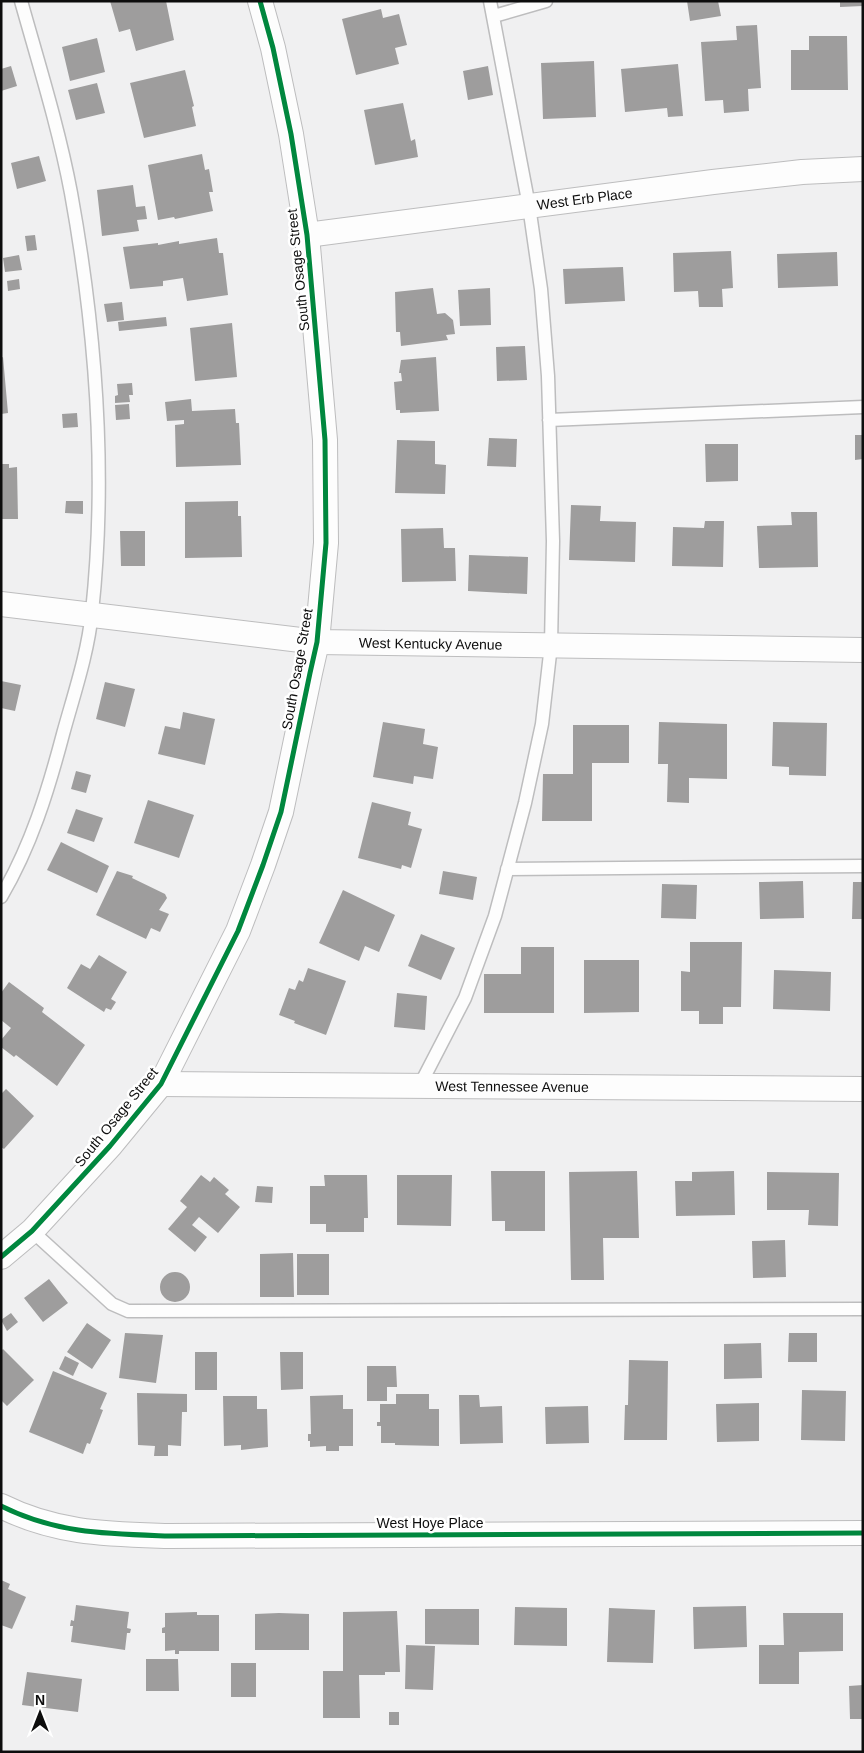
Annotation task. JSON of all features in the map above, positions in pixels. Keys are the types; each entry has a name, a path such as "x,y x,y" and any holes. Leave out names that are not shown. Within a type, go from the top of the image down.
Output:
{"street":[{"name":"South Osage Street","path":"1,1257 32,1231 110,1146 161,1084 238,931 263,865 281,812 317,642 326,543 325,440 307,235 287,115 273,48 260,1"},
{"name":"West Erb Place","path":"307,235 802,172 863,169"},
{"name":"West Kentucky Avenue","path":"1,604 317,642 863,650"},
{"name":"West Tennessee Avenue","path":"161,1084 863,1089"},
{"name":"West Hoye Place","path":"1,1506 48,1524 95,1534 169,1536 863,1533"}],"lane":[{"path":"1,897 19,867 46,797 81,667 92,614 99,506 98,430 88,302 71,192 48,98 21,1"},
{"path":"419,1087 465,998 495,916 542,724 551,645 553,541 550,420 541,289 530,206 490,1"},
{"path":"494,16 546,1"},
{"path":"550,420 863,407"},
{"path":"507,869 863,866"},
{"path":"32,1231 112,1304 128,1311 863,1308"}],"building":[{"path":"110,1 166,1 174,40 136,51 130,29 119,32"},
{"path":"687,1 718,1 721,16 690,21"},
{"path":"840,1 863,1 863,6 840,7"},
{"path":"381,9 383,18 399,14 407,45 395,48 399,64 356,75 342,19"},
{"path":"757,25 761,88 748,89 749,111 724,113 723,100 705,101 701,42 737,40 736,26"},
{"path":"809,36 847,36 848,90 791,90 791,50 809,50"},
{"path":"97,38 105,72 70,81 62,47"},
{"path":"594,61 596,117 543,119 541,63"},
{"path":"678,64 683,116 668,117 667,108 625,112 621,69"},
{"path":"11,66 17,86 1,91 1,69"},
{"path":"488,66 493,95 468,100 463,71"},
{"path":"185,70 194,106 192,107 196,126 144,138 130,83"},
{"path":"97,83 105,113 76,120 68,90"},
{"path":"403,103 411,141 415,139 418,157 375,165 364,110"},
{"path":"202,154 205,170 209,169 213,192 209,192 213,211 175,219 174,217 158,220 148,165"},
{"path":"39,156 46,181 17,189 11,163"},
{"path":"133,185 136,207 145,206 147,219 137,220 139,231 102,236 97,190"},
{"path":"35,235 37,250 27,251 25,236"},
{"path":"217,238 219,253 223,253 228,295 187,301 183,278 163,281 163,286 130,289 123,247 158,243 158,245 179,241 179,244"},
{"path":"731,251 733,288 722,289 723,307 699,307 698,291 674,292 673,253"},
{"path":"837,252 838,286 778,288 777,254"},
{"path":"19,255 22,270 5,272 3,258"},
{"path":"623,267 625,301 565,304 563,269"},
{"path":"19,279 20,289 8,291 7,281"},
{"path":"433,288 437,314 445,313 453,320 455,334 446,335 448,340 401,346 400,332 396,332 395,292"},
{"path":"490,288 491,325 460,326 458,290"},
{"path":"122,302 124,320 107,322 104,304"},
{"path":"166,317 167,326 119,331 118,322"},
{"path":"232,323 237,377 195,381 190,328"},
{"path":"525,346 527,380 497,381 496,347"},
{"path":"3,357 8,413 1,414 1,358"},
{"path":"436,357 439,411 400,413 400,410 396,410 394,382 402,381 401,373 399,373 401,360"},
{"path":"132,383 133,395 129,395 130,402 115,403 115,396 118,395 117,384"},
{"path":"191,399 192,411 235,409 236,423 239,423 241,465 176,467 175,425 184,424 184,420 167,421 165,402"},
{"path":"129,404 130,419 116,420 115,405"},
{"path":"77,413 78,427 63,428 62,414"},
{"path":"855,435 863,435 863,459 855,460"},
{"path":"489,438 517,439 516,467 487,466"},
{"path":"397,440 435,441 435,464 446,465 445,494 395,493"},
{"path":"705,444 738,444 738,481 706,482"},
{"path":"1,464 9,464 9,468 17,467 18,519 1,519"},
{"path":"66,501 83,501 83,514 65,513"},
{"path":"238,501 238,516 241,516 242,557 185,558 185,502"},
{"path":"571,505 601,506 600,521 636,522 635,562 569,560"},
{"path":"791,512 817,512 818,567 759,568 757,526 792,525"},
{"path":"705,521 724,521 723,567 672,566 673,527 704,528"},
{"path":"443,528 444,548 455,548 456,581 402,582 401,529"},
{"path":"120,531 145,531 145,566 121,566"},
{"path":"469,555 528,557 527,594 468,591"},
{"path":"1,681 21,685 15,711 1,708"},
{"path":"105,682 135,689 125,727 96,719"},
{"path":"183,712 215,719 205,765 158,754 165,726 180,729"},
{"path":"383,722 425,729 423,744 438,747 433,779 414,776 413,784 373,777"},
{"path":"659,722 727,724 727,779 689,778 689,803 667,802 668,764 658,764"},
{"path":"773,722 827,723 826,776 789,775 789,767 772,766"},
{"path":"573,725 629,725 629,763 592,763 592,821 542,821 543,774 573,774"},
{"path":"76,771 91,775 86,793 71,789"},
{"path":"148,800 194,815 179,858 134,843"},
{"path":"372,802 411,812 408,825 422,829 411,868 402,865 401,869 358,858"},
{"path":"76,809 103,818 94,842 67,833"},
{"path":"61,842 109,866 97,893 47,870"},
{"path":"117,871 133,876 132,878 165,894 167,898 159,910 169,914 160,932 151,928 146,939 96,915"},
{"path":"443,871 477,877 473,900 439,894"},
{"path":"803,881 804,918 760,919 759,882"},
{"path":"853,882 863,882 863,919 852,919"},
{"path":"662,884 697,885 696,919 661,918"},
{"path":"343,890 395,915 379,952 365,946 359,961 319,943"},
{"path":"421,934 455,948 441,980 408,966"},
{"path":"690,942 742,942 741,1007 723,1007 723,1024 699,1024 699,1011 681,1011 681,971 690,972"},
{"path":"521,947 554,947 554,1013 484,1013 484,974 521,974"},
{"path":"99,955 127,972 111,999 116,1002 111,1010 106,1008 104,1012 67,988 81,964 90,969"},
{"path":"584,960 639,960 639,1012 584,1013"},
{"path":"308,968 346,981 326,1035 279,1015 289,988 295,990 299,980 303,982"},
{"path":"774,970 831,972 830,1011 773,1009"},
{"path":"9,982 44,1008 42,1012 85,1045 57,1086 16,1055 14,1057 1,1047 1,1040 11,1028 1,1020 1,993"},
{"path":"397,993 427,996 425,1030 394,1027"},
{"path":"6,1089 34,1116 4,1149 1,1147 1,1094"},
{"path":"491,1171 545,1171 545,1231 505,1231 505,1221 492,1221"},
{"path":"637,1171 639,1238 603,1238 604,1280 571,1280 569,1172"},
{"path":"734,1171 735,1215 676,1216 675,1181 692,1181 692,1172"},
{"path":"767,1172 839,1173 838,1226 808,1225 809,1210 767,1210"},
{"path":"201,1175 210,1182 214,1177 229,1190 225,1194 240,1207 218,1233 199,1217 192,1225 207,1237 195,1252 168,1229 187,1207 180,1201"},
{"path":"324,1175 367,1175 368,1218 364,1218 364,1232 326,1232 326,1224 310,1224 310,1186 325,1186"},
{"path":"397,1175 452,1175 451,1226 397,1225"},
{"path":"257,1186 273,1187 272,1203 255,1202"},
{"path":"785,1240 786,1277 753,1278 752,1241"},
{"path":"293,1253 294,1297 260,1297 260,1254"},
{"path":"297,1254 329,1254 329,1295 297,1295"},
{"path":"175,1272 186,1276 190,1287 186,1298 175,1302 164,1298 160,1287 164,1276"},
{"path":"49,1279 68,1303 43,1322 24,1298"},
{"path":"11,1313 18,1322 7,1331 1,1320"},
{"path":"87,1323 111,1340 92,1369 67,1352"},
{"path":"125,1333 163,1335 156,1383 119,1378"},
{"path":"789,1333 817,1333 817,1362 788,1362"},
{"path":"761,1343 762,1378 724,1379 724,1344"},
{"path":"3,1349 34,1380 7,1406 1,1400 1,1351"},
{"path":"195,1352 217,1352 217,1390 195,1390"},
{"path":"280,1352 303,1352 303,1389 281,1390"},
{"path":"65,1356 79,1363 73,1376 59,1369"},
{"path":"629,1360 668,1361 667,1440 624,1440 625,1405 628,1405"},
{"path":"367,1366 396,1366 397,1387 387,1387 387,1401 367,1401"},
{"path":"53,1371 107,1393 100,1409 103,1410 90,1444 87,1443 83,1454 29,1432"},
{"path":"802,1390 846,1391 845,1441 801,1440"},
{"path":"137,1393 187,1394 187,1412 182,1412 181,1446 168,1445 168,1456 154,1456 155,1446 138,1445"},
{"path":"396,1394 429,1394 429,1409 439,1409 439,1446 381,1443 381,1426 377,1426 377,1422 380,1422 380,1404 396,1404"},
{"path":"343,1395 343,1409 353,1409 353,1446 339,1446 339,1451 326,1451 326,1446 310,1447 308,1434 311,1434 310,1396"},
{"path":"459,1395 479,1395 480,1407 502,1406 503,1443 460,1444"},
{"path":"223,1396 257,1396 257,1409 267,1409 268,1447 241,1450 241,1445 224,1446"},
{"path":"759,1403 759,1441 717,1442 716,1404"},
{"path":"588,1406 589,1443 546,1444 545,1407"},
{"path":"1,1580 10,1584 8,1589 26,1597 12,1629 1,1625"},
{"path":"76,1605 129,1612 127,1628 131,1629 130,1633 127,1633 125,1650 71,1642 73,1626 70,1626 71,1620 74,1621"},
{"path":"746,1606 747,1647 694,1649 693,1607"},
{"path":"515,1607 567,1608 567,1646 514,1645"},
{"path":"609,1608 655,1610 653,1663 607,1662"},
{"path":"425,1609 479,1609 479,1645 425,1644"},
{"path":"397,1611 400,1672 385,1672 385,1675 359,1675 360,1718 323,1718 323,1671 343,1671 343,1612"},
{"path":"197,1612 197,1615 219,1615 219,1651 179,1651 179,1654 175,1654 175,1650 165,1651 165,1633 162,1633 162,1628 165,1627 165,1613"},
{"path":"783,1613 843,1613 843,1651 799,1652 799,1684 759,1684 759,1645 784,1645"},
{"path":"255,1614 309,1614 309,1650 255,1650"},
{"path":"406,1645 435,1646 433,1690 405,1689"},
{"path":"146,1659 178,1659 179,1691 146,1691"},
{"path":"231,1663 256,1663 256,1697 231,1697"},
{"path":"27,1672 82,1679 78,1712 22,1705"},
{"path":"863,1685 863,1719 850,1719 849,1686"},
{"path":"389,1712 399,1712 399,1725 389,1725"}],"cycle path":[{"path":"1,1257 32,1231 110,1146 161,1084 238,931 263,865 281,812 317,642 326,543 325,440 307,235 291,134 273,48 260,1"},
{"path":"1,1506 42,1522 83,1531 169,1536 863,1533"}]}
